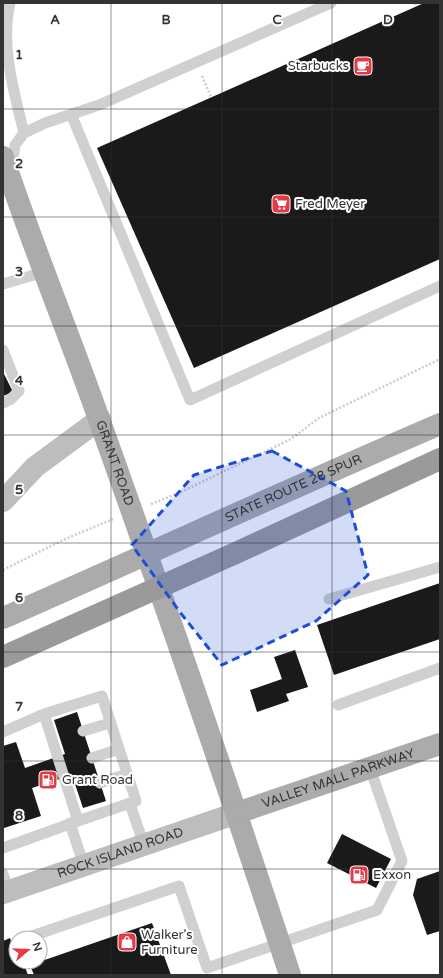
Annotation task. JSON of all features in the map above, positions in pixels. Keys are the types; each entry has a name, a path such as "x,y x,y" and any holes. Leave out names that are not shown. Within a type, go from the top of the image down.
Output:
{"highway":[{"path":"3,657 159,588 440,459"}],"main road":[{"name":"GRANT ROAD","path":"3,157 44,272 100,420 159,588 237,812 290,975"},
{"path":"3,501 35,467 100,420"},
{"name":"STATE ROUTE 28 SPUR","path":"3,618 440,424"},
{"name":"VALLEY MALL PARKWAY","path":"237,812 440,744"},
{"name":"ROCK ISLAND ROAD","path":"5,886 84,866 237,812"}],"lane":[{"path":"10,3 7,16 12,86 24,133"},
{"path":"13,187 12,163 15,145 24,133 45,123 99,105 331,3"},
{"path":"71,114 190,400 440,286"},
{"path":"3,284 44,272"},
{"path":"3,350 18,391 11,399 3,403"},
{"path":"329,599 440,566"},
{"path":"338,705 440,668"},
{"path":"3,732 44,714 102,696 136,801 3,848"},
{"path":"44,714 56,740 73,793 74,822 84,866"},
{"path":"83,731 110,723"},
{"path":"92,758 119,749"},
{"path":"48,931 179,886 208,972 280,943 378,910 402,861 370,768"},
{"path":"100,784 127,774"},
{"path":"130,804 144,845"}],"path":[{"path":"196,63 211,97"},
{"path":"173,495 291,439 319,418 440,359"},
{"path":"3,570 63,540 98,526"}],"highlighted area":[{"path":"272,451 346,491 368,575 316,621 222,665 179,611 132,545 194,475"}],"building":[{"name":"Fred Meyer","path":"424,3 440,3 440,259 194,368 97,148"},
{"path":"3,372 13,392 3,396"},
{"path":"440,583 440,639 334,675 317,625"},
{"path":"295,650 308,687 286,694 289,701 257,712 250,690 282,679 274,657"},
{"path":"77,712 106,801 83,808 72,775 32,788 41,816 4,828 3,746 16,742 25,768 65,754 54,720"},
{"path":"342,834 391,859 376,888 327,863"},
{"path":"440,871 440,931 427,935 413,895 417,879"},
{"name":"Walker's Furniture","path":"152,923 171,975 34,975 32,970 48,970 48,959"},
{"path":"8,939 8,970 26,970 28,975 3,975 3,941"}],"place":[{"name":"Starbucks","path":"363,66"},
{"name":"Fred Meyer","path":"281,204"},
{"name":"Grant Road","path":"48,780"},
{"name":"Exxon","path":"359,875"},
{"name":"Walker's Furniture","path":"127,942"}]}
